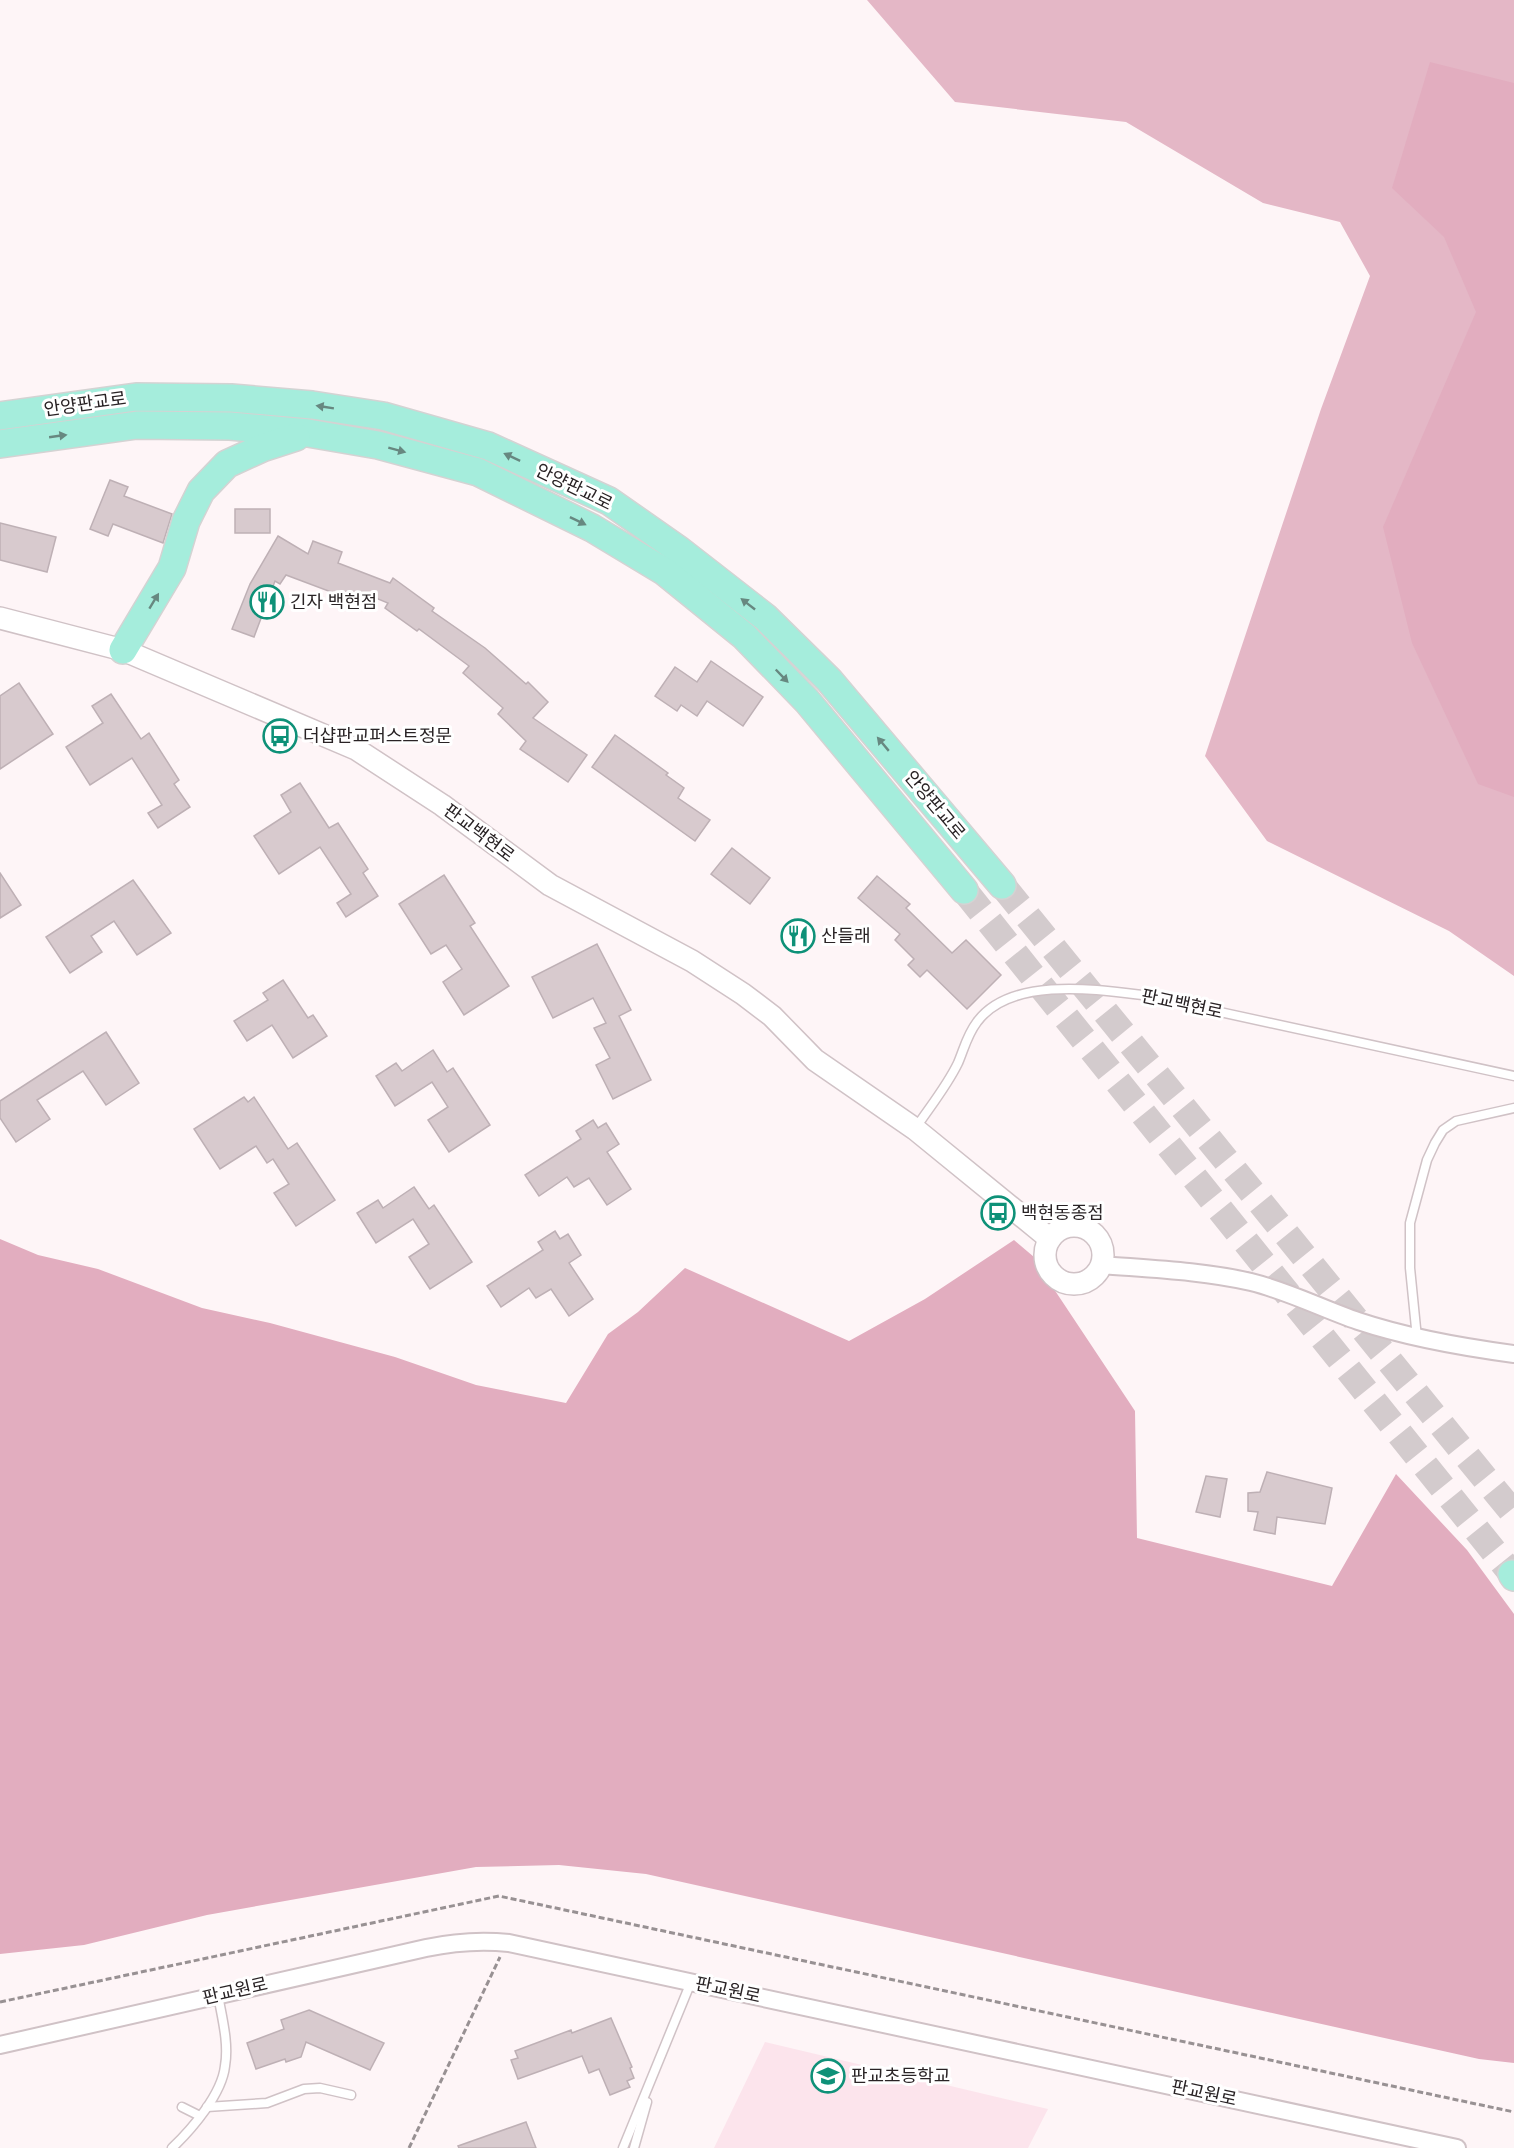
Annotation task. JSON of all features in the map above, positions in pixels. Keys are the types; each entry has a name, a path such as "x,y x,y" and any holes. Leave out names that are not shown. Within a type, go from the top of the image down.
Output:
{"main road":[{"name":"안양판교로","path":"0,416 136,397 231,398 312,405 383,416 488,446 609,501 679,550 765,617 829,680 1002,885"},
{"name":"안양판교로","path":"0,444 137,425 230,426 308,433 378,445 478,472 592,528 665,572 744,636 807,701 964,890"},
{"path":"123,650 172,568 186,521 201,491 227,464 262,448 308,433"}],"street":[{"name":"판교백현로","path":"0,618 123,650 356,749 442,805 550,885 692,961 743,994 772,1016 815,1060 915,1129 1050,1239"},
{"path":"1071,1226 1088,1229 1095,1234 1103,1248 1102,1265 1090,1280 1081,1284 1071,1284 1053,1275 1045,1258 1046,1248 1056,1233 1071,1226"},
{"path":"1102,1265 1198,1273 1252,1282 1360,1322 1417,1338 1514,1354"},
{"name":"판교원로","path":"0,2045 426,1948 481,1940 509,1943 1454,2148"}],"lane":[{"name":"판교백현로","path":"915,1129 958,1064 970,1032 978,1020 992,1007 1009,999 1031,992 1056,989 1092,989 1142,995 1514,1076"},
{"path":"1417,1338 1410,1268 1410,1223 1424,1170 1435,1143 1443,1130 1456,1120 1514,1107"},
{"path":"623,2148 691,1982"},
{"path":"172,2148 200,2116 222,2079 225,2067 225,2036 218,1995"},
{"path":"634,2148 656,2067"},
{"path":"207,2106 267,2103 304,2089 320,2088 351,2095"},
{"path":"182,2108 200,2116"}],"path":[{"path":"409,2148 502,1953"}],"shaded area":[{"path":"867,0 1514,0 1514,976 1449,931 1267,841 1205,756 1321,409 1370,276 1340,222 1263,203 1126,122 955,102"},
{"path":"1430,62 1514,83 1514,797 1478,784 1412,643 1383,527 1476,312 1444,237 1392,188"},
{"path":"0,1239 38,1255 98,1269 202,1308 270,1323 395,1357 476,1385 566,1403 608,1334 638,1312 685,1268 849,1341 925,1299 1014,1240 1034,1257 1135,1411 1137,1538 1332,1586 1396,1474 1467,1550 1514,1614 1514,2063 1479,2059 646,1874 559,1865 476,1867 207,1915 84,1945 0,1954"},
{"name":"판교초등학교","path":"765,2042 1048,2109 1028,2148 714,2148"}],"building":[{"path":"110,480 128,487 124,496 172,514 163,543 113,524 108,536 90,529"},
{"path":"235,509 270,509 270,533 235,533"},
{"path":"0,523 56,537 47,572 0,560"},
{"path":"278,536 308,554 313,541 342,552 338,563 390,583 393,578 434,608 432,611 485,648 526,684 528,682 548,702 533,718 587,755 568,782 520,749 526,741 498,714 503,708 463,673 469,666 419,629 417,631 385,608 388,603 359,591 354,603 286,575 280,584 275,581 254,637 232,629 250,584"},
{"path":"711,661 763,697 743,726 707,701 697,716 681,705 677,711 655,696 675,667 697,682"},
{"path":"19,683 53,734 0,769 0,696"},
{"path":"111,694 141,739 149,733 179,780 174,784 190,807 158,828 148,813 162,805 132,758 90,785 66,747 103,723 92,706"},
{"path":"615,735 668,773 666,775 684,788 678,798 710,820 695,841 592,767"},
{"path":"300,783 329,828 338,823 368,869 363,873 378,896 346,917 337,903 351,894 320,847 279,874 254,836 291,812 281,795"},
{"path":"732,848 770,878 750,904 711,874"},
{"path":"0,873 21,905 0,918"},
{"path":"444,875 475,923 470,926 509,986 464,1015 443,982 462,969 446,945 431,954 399,904"},
{"path":"877,876 910,904 906,908 952,953 966,940 1001,975 967,1009 927,970 920,977 908,965 914,959 895,940 900,934 858,898"},
{"path":"133,880 171,933 137,955 114,921 91,936 102,952 70,973 46,937"},
{"path":"597,944 631,1010 619,1016 651,1080 613,1099 596,1065 610,1058 594,1028 606,1023 593,998 553,1018 532,977"},
{"path":"283,980 308,1018 313,1015 327,1036 293,1058 272,1025 247,1041 234,1021 268,1000 263,993"},
{"path":"106,1032 139,1083 106,1105 83,1071 37,1100 50,1119 16,1142 0,1118 0,1101"},
{"path":"433,1050 447,1072 453,1068 490,1125 449,1152 428,1120 448,1107 432,1082 395,1106 376,1076 396,1063 402,1071"},
{"path":"244,1097 248,1102 254,1097 288,1149 297,1143 335,1200 296,1226 274,1193 289,1184 273,1159 267,1163 256,1146 220,1169 194,1129"},
{"path":"593,1120 598,1128 606,1123 619,1144 607,1152 631,1189 607,1205 589,1178 574,1187 567,1177 539,1196 525,1175 581,1139 576,1131"},
{"path":"414,1187 429,1209 434,1205 472,1262 430,1289 409,1257 429,1244 413,1219 376,1243 357,1213 378,1200 383,1208"},
{"path":"555,1231 560,1239 568,1234 581,1255 569,1263 593,1299 569,1316 551,1289 536,1298 529,1288 501,1307 487,1286 543,1250 538,1242"},
{"path":"1267,1472 1332,1488 1325,1524 1277,1517 1275,1534 1254,1530 1258,1512 1248,1511 1248,1493 1260,1492"},
{"path":"1206,1476 1227,1479 1220,1517 1196,1512"},
{"path":"309,2010 384,2043 370,2070 306,2042 301,2057 286,2062 285,2059 256,2069 247,2043 284,2029 281,2020"},
{"path":"611,2018 632,2067 630,2068 634,2078 627,2081 630,2087 610,2095 599,2069 589,2073 582,2056 518,2079 511,2060 518,2058 515,2051"},
{"path":"526,2122 536,2148 459,2148 458,2146"}],"tunnel":[{"path":"1002,885 1514,1514"},
{"path":"964,890 1512,1574"}],"place":[{"name":"긴자 백현점","path":"267,602"},
{"name":"더샵판교퍼스트정문","path":"280,736"},
{"name":"산들래","path":"798,936"},
{"name":"백현동종점","path":"998,1213"},
{"name":"판교초등학교","path":"828,2076"}]}
